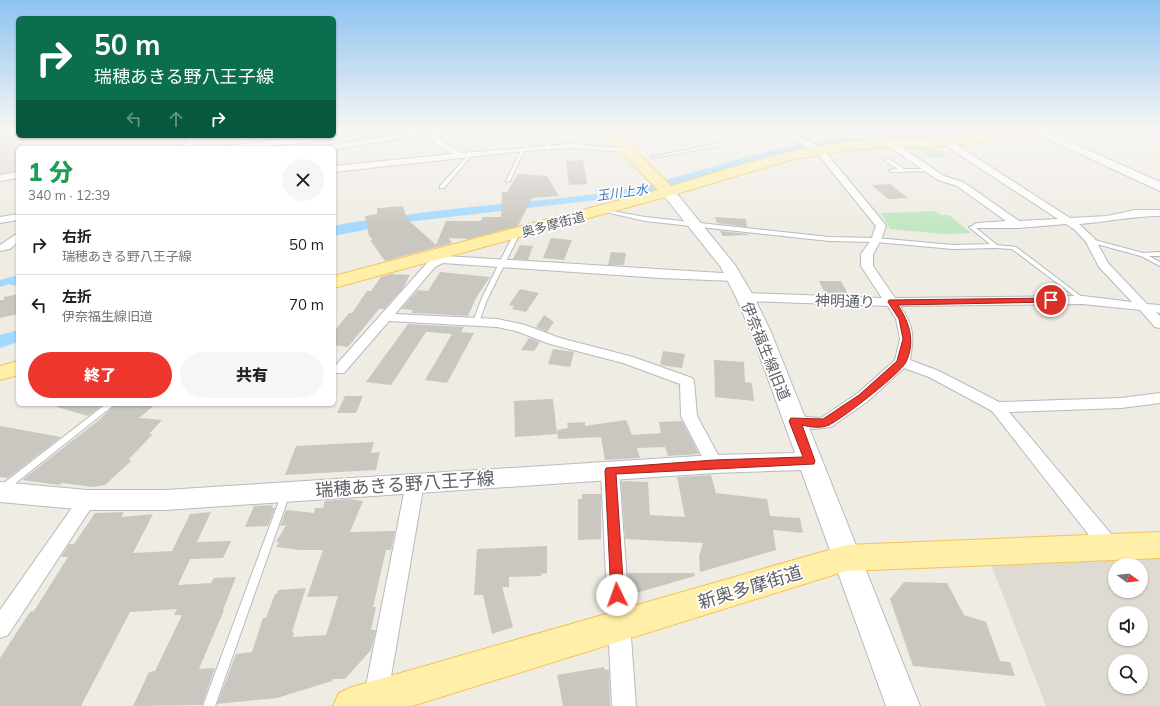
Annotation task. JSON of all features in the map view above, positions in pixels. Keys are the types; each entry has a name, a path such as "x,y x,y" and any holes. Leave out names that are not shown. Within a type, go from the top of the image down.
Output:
{"main road":[{"path":"639,162 663,187"},
{"name":"奥多摩街道","path":"336,282 440,256 517,233 603,210 663,187 764,162"},
{"path":"0,373 16,369"},
{"name":"新奥多摩街道","path":"367,704 846,558 1160,546"}],"street":[{"path":"336,169 397,162"},
{"path":"795,421 815,424 825,423 863,397 902,362 907,339 903,319 866,266 867,254 876,240 881,226 829,162"},
{"path":"917,162 940,178 960,184 1018,225"},
{"path":"977,162 1087,234 1103,265 1160,324"},
{"path":"1104,162 1160,187"},
{"path":"0,178 16,176"},
{"name":"伊奈福生線旧道","path":"663,187 727,265 745,297 761,332 902,706"},
{"path":"978,226 1107,219 1135,213 1160,213"},
{"path":"0,220 16,218"},
{"path":"0,248 6,247 16,238"},
{"path":"336,369 339,370 384,317 440,256 660,274 734,277"},
{"name":"神明通り","path":"745,297 892,302 1083,300 1160,309"},
{"path":"384,317 497,322 520,328 555,341 628,360 687,381 689,416 714,464"},
{"path":"902,362 934,374 996,407 1110,547"},
{"path":"996,407 1121,403 1160,398"},
{"name":"瑞穂あきる野八王子線","path":"0,492 87,500 165,500 714,464 810,461"},
{"path":"610,471 624,706"},
{"path":"367,704 415,483"},
{"path":"0,628 6,612 87,500"}],"lane":[{"path":"442,187 464,162"},
{"path":"508,181 516,162"},
{"path":"890,162 902,170"},
{"path":"890,171 928,170"},
{"path":"603,210 631,217 829,239 876,240 952,247 996,246 1014,248 1083,300"},
{"path":"978,226 972,227 996,246"},
{"path":"476,322 484,300 517,233"},
{"path":"1091,241 1143,255 1160,264"},
{"path":"1143,255 1160,254"},
{"path":"0,492 108,406"},
{"path":"209,706 287,491"}],"shaded area":[{"path":"0,162 16,162 16,172 0,174"},
{"path":"1160,555 1160,706 1046,706 990,562"}],"green space":[{"path":"935,211 941,215 949,215 971,233 944,234 890,229 881,213"}],"water":[{"name":"玉川上水","path":"729,162 774,162 639,195 398,223 336,236 336,226 358,221 448,209 596,194 622,190 674,178"},
{"path":"16,276 16,285 13,286 9,284 0,287 0,280"},
{"path":"16,331 16,343 0,348 0,335"}],"building":[{"path":"566,162 583,162 587,184 569,185"},
{"path":"518,174 547,176 559,196 532,198 518,226 469,239 449,238 452,243 385,261 370,240 373,239 369,236 365,216 377,214 377,208 403,206 407,219 436,245 446,221 481,221 483,217 501,217 502,192 507,192"},
{"path":"891,184 908,198 888,199 872,185"},
{"path":"715,217 746,219 747,227 717,223"},
{"path":"720,231 748,234 748,235 723,236"},
{"path":"551,238 572,240 564,260 543,258"},
{"path":"520,245 533,246 528,260 513,259"},
{"path":"611,252 626,253 624,265 608,265"},
{"path":"440,272 490,277 476,298 468,316 411,313 413,310 401,309 418,290 428,291"},
{"path":"391,274 410,275 403,288 384,309 379,309 348,347 336,345 336,329 349,313 352,313 367,291 371,291 381,277"},
{"path":"819,281 841,281 848,294 825,293"},
{"path":"520,289 539,293 526,312 512,309 514,306 509,305"},
{"path":"16,294 16,314 0,318 0,300 4,300 4,297"},
{"path":"544,315 554,322 547,332 536,327"},
{"path":"408,324 464,327 461,332 474,333 447,383 425,380 452,334 426,332 391,385 366,382"},
{"path":"529,338 540,342 534,351 521,350"},
{"path":"553,349 574,352 570,367 548,364"},
{"path":"663,351 685,354 682,368 660,365"},
{"path":"714,360 744,362 745,382 752,383 754,401 715,397"},
{"path":"345,396 363,396 356,413 337,413"},
{"path":"553,399 557,434 515,437 514,401"},
{"path":"57,406 101,406 88,416"},
{"path":"114,406 154,406 139,418 162,420 149,434 153,434 129,459 131,461 105,485 93,487 62,483 59,485 22,480 99,420"},
{"path":"626,420 632,435 661,433 659,422 682,421 699,454 668,456 665,447 637,448 640,458 605,460 601,437 558,439 557,430 568,428 567,423 585,422 585,426"},
{"path":"0,426 61,437 8,478 0,477"},
{"path":"374,442 371,453 380,452 376,470 285,475 296,446"},
{"path":"711,475 716,493 767,499 770,516 800,518 803,533 773,530 776,550 700,572 699,556 703,543 625,539 621,481 648,482 650,515 685,517 677,477"},
{"path":"582,494 601,494 601,539 578,540 578,499 582,499"},
{"path":"349,499 363,501 350,532 395,531 391,550 386,550 373,607 376,607 371,630 376,630 371,650 345,679 333,679 332,681 277,698 217,704 236,654 252,652 263,618 266,618 278,590 306,588 292,632 294,632 293,637 326,635 338,596 307,597 323,550 300,550 276,547 279,542 276,542 286,525 280,526 286,510 314,513 315,508 323,508 325,501"},
{"path":"273,505 272,508 275,508 268,526 245,527 254,506"},
{"path":"124,512 121,517 153,514 133,553 172,551 190,514 211,512 197,542 231,541 223,558 190,559 178,585 211,583 214,578 236,577 199,669 215,668 202,705 133,706 149,672 155,671 182,615 174,615 177,609 130,612 81,706 0,706 0,658 30,612 34,611 68,557 61,557 69,544 74,544 95,513"},
{"path":"547,546 547,573 541,574 541,576 509,577 509,587 502,587 513,627 492,634 483,595 474,595 477,549"},
{"path":"628,573 694,573 695,576 629,595"},
{"path":"904,582 947,583 964,615 986,622 1000,661 1010,662 1015,676 913,666 890,599"},
{"path":"604,667 605,670 609,669 610,706 563,706 557,675"}],"route":[{"path":"617,595 610,471 714,464 810,461 795,421 815,424 825,423 863,397 902,362 907,339 903,319 892,302 1051,300"}]}
